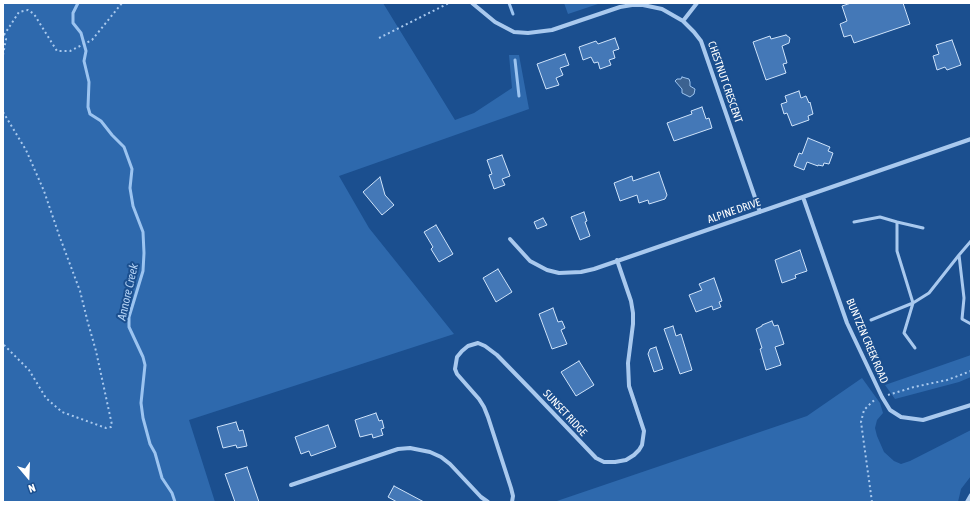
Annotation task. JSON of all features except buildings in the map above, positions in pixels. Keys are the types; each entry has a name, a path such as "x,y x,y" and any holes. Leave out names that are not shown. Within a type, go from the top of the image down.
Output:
{"street":[{"name":"CHESTNUT CRESCENT","path":"472,3 495,22 514,32 528,33 552,30 620,7 632,5 643,5 662,9 683,21 701,41 760,212"},
{"path":"683,21 697,3"},
{"name":"ALPINE DRIVE","path":"510,239 530,261 547,270 559,273 581,272 594,269 971,140"},
{"name":"BUNTZEN CREEK ROAD","path":"804,197 847,323 890,410 901,417 923,420 971,405"},
{"name":"SUNSET RIDGE","path":"512,502 511,488 488,417 479,399 456,374 455,369 457,357 468,346 478,343 485,346 534,393 596,458 604,462 626,460 640,450 644,431 629,386 628,363 633,313 617,260"},
{"path":"291,485 398,449 410,448 430,452 441,457 481,497 488,502"},
{"path":"967,502 971,495"}],"lane":[{"path":"854,222 880,217 923,228"},
{"path":"897,222 897,251 913,303 904,333 915,348"},
{"path":"871,320 913,303 929,294 971,240"},
{"path":"959,255 964,298 962,319 971,324"}],"path":[{"path":"3,55 6,39 4,35 19,12 28,10 34,14 57,51 70,51 92,40 122,3"},
{"path":"379,38 449,3"},
{"path":"3,112 26,150 44,190 80,291 96,351 112,425 111,427 106,428 62,412 46,398 29,370 3,344"}],"shaded area":[{"path":"3,3 383,3 455,120 474,113 512,88 509,55 519,55 529,109 339,176 369,228 454,334 189,420 215,502 3,502"},
{"path":"564,3 601,3 568,14"},
{"path":"682,77 689,79 690,86 695,89 694,94 690,97 682,93 682,89 675,81 677,79 681,79"},
{"path":"971,355 971,377 959,382 895,399 885,385"},
{"path":"862,378 880,403 883,413 877,420 875,428 884,452 894,461 901,464 910,461 971,430 971,476 961,489 958,502 554,502 807,416"}],"waterway":[{"name":"Annore Creek","path":"78,3 73,13 73,23 81,33 86,51 84,61 89,82 88,107 90,114 101,121 124,147 132,169 130,188 133,206 143,232 144,253 143,271 129,317 129,327 143,357 145,365 141,403 143,418 162,478 172,493 175,502"},
{"path":"509,3 513,14"},
{"path":"515,60 519,96"}]}
